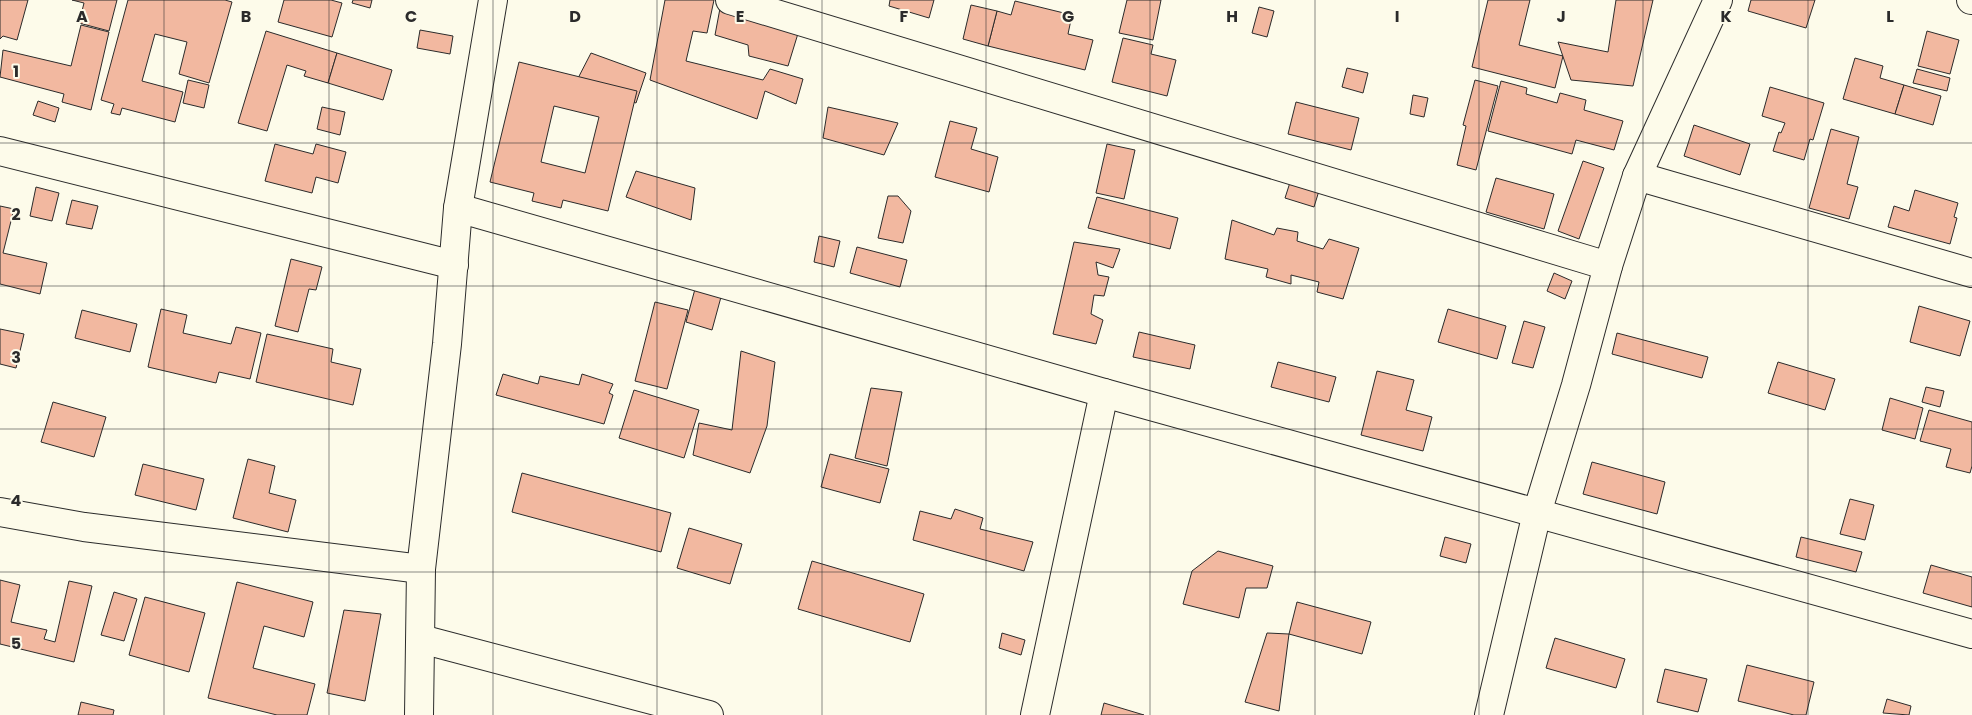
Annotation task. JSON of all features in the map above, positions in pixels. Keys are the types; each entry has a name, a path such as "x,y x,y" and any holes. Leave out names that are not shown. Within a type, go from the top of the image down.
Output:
{"street":[{"path":"419,715 421,570 446,354 458,208 493,0"},
{"path":"730,0 1608,266"},
{"path":"1489,715 1537,513 1576,385 1608,266 1637,176 1718,0"},
{"path":"0,152 454,265"},
{"path":"1637,176 1972,273"},
{"path":"458,208 1104,393 1972,634"},
{"path":"1035,715 1104,393"},
{"path":"0,512 84,527 421,570"},
{"path":"420,639 709,715"}],"building":[{"path":"0,0 28,0 17,40 3,36 0,39"},
{"path":"72,0 117,0 109,31 79,23 84,3"},
{"path":"128,0 225,0 232,2 209,83 179,74 187,42 155,34 142,81 183,92 175,122 122,108 120,115 111,113 114,104 101,100"},
{"path":"284,0 331,0 342,3 332,37 278,22"},
{"path":"353,0 372,0 370,8 352,3"},
{"path":"665,0 714,0 707,33 693,31 686,61 763,80 770,69 803,79 796,104 765,91 757,119 650,80"},
{"path":"890,0 934,0 929,18 889,6"},
{"path":"1127,0 1161,0 1153,40 1119,33"},
{"path":"1488,0 1530,0 1519,45 1563,56 1555,88 1472,67"},
{"path":"1616,0 1653,0 1633,86 1571,80 1558,42 1608,52"},
{"path":"1751,0 1815,0 1806,28 1748,11"},
{"path":"1015,1 1072,15 1068,34 1093,40 1085,70 988,46 997,11 1011,15"},
{"path":"721,3 800,27 788,66 749,56 748,45 715,35"},
{"path":"971,5 997,11 988,46 963,39"},
{"path":"1259,7 1274,11 1267,37 1252,33"},
{"path":"81,25 109,32 91,110 62,102 64,94 0,77 3,50 71,66"},
{"path":"420,30 453,36 450,54 417,48"},
{"path":"266,31 337,53 328,83 304,76 306,71 287,65 267,131 238,123"},
{"path":"1927,31 1959,40 1950,74 1918,66"},
{"path":"1123,38 1153,45 1151,54 1176,60 1167,96 1112,82"},
{"path":"337,53 392,70 383,100 328,83"},
{"path":"591,53 646,73 636,103 575,84"},
{"path":"1855,58 1883,66 1880,78 1904,85 1895,114 1843,99"},
{"path":"519,62 637,91 608,211 563,200 561,208 532,201 534,193 490,182","holes":["554,106 599,117 585,173 541,162"]},
{"path":"1347,68 1368,73 1363,93 1342,87"},
{"path":"1917,69 1950,78 1947,91 1913,83"},
{"path":"188,80 209,85 204,108 183,103"},
{"path":"1475,80 1498,86 1476,170 1457,165 1466,126 1463,125"},
{"path":"1501,81 1527,88 1526,94 1557,103 1560,93 1586,100 1584,110 1623,121 1614,150 1576,140 1572,154 1488,131"},
{"path":"1904,85 1941,96 1933,125 1895,114"},
{"path":"1770,87 1824,103 1813,140 1810,139 1804,160 1773,151 1779,132 1781,133 1785,123 1762,116"},
{"path":"1413,95 1428,98 1424,117 1410,114"},
{"path":"38,101 59,108 55,122 33,115"},
{"path":"1296,102 1359,118 1351,150 1288,134"},
{"path":"322,107 345,112 340,135 317,129"},
{"path":"828,107 898,123 884,155 823,138"},
{"path":"950,121 977,128 971,149 998,157 989,192 935,177"},
{"path":"1694,125 1750,144 1740,175 1684,156"},
{"path":"1831,129 1859,137 1847,184 1858,187 1849,219 1809,208"},
{"path":"275,144 313,154 316,144 346,152 338,183 316,177 312,193 265,181"},
{"path":"1107,144 1135,150 1124,199 1096,193"},
{"path":"1583,161 1604,168 1579,239 1558,231"},
{"path":"636,171 695,188 691,220 626,197"},
{"path":"1293,173 1322,181 1314,207 1285,198"},
{"path":"1496,178 1554,194 1544,229 1486,212"},
{"path":"36,187 59,193 52,221 30,216"},
{"path":"1915,190 1958,203 1954,217 1957,218 1950,244 1888,227 1894,206 1909,211"},
{"path":"888,196 898,196 911,211 903,243 878,238"},
{"path":"1097,197 1178,218 1170,249 1088,228"},
{"path":"72,200 98,206 92,229 66,224"},
{"path":"0,206 14,209 3,253 47,263 40,294 0,284"},
{"path":"1232,220 1274,235 1277,228 1298,232 1297,241 1323,249 1329,239 1359,248 1343,299 1317,292 1319,282 1291,275 1291,284 1266,277 1268,269 1225,259"},
{"path":"819,236 840,241 834,267 814,262"},
{"path":"1074,242 1120,249 1113,268 1096,262 1098,275 1109,277 1104,296 1094,295 1091,314 1103,320 1096,344 1053,334"},
{"path":"857,247 907,260 900,287 850,273"},
{"path":"291,259 322,267 316,290 309,289 298,332 275,326"},
{"path":"1554,273 1572,281 1565,299 1547,291"},
{"path":"695,289 721,297 712,330 686,322"},
{"path":"655,302 688,310 667,389 635,381"},
{"path":"1919,306 1970,321 1960,356 1910,342"},
{"path":"161,309 187,315 183,333 231,344 236,327 261,333 250,379 219,372 216,383 148,367"},
{"path":"1448,309 1506,326 1497,359 1438,342"},
{"path":"82,310 137,324 130,352 75,338"},
{"path":"1524,321 1545,327 1533,368 1512,363"},
{"path":"0,329 24,334 16,368 0,364"},
{"path":"1139,332 1195,345 1190,369 1133,357"},
{"path":"1617,333 1708,357 1702,378 1612,354"},
{"path":"267,334 333,349 331,362 361,369 353,405 256,382"},
{"path":"741,351 775,362 767,426 750,473 693,455 699,423 732,430"},
{"path":"1278,362 1336,377 1329,402 1271,387"},
{"path":"1778,362 1835,379 1825,410 1768,393"},
{"path":"1377,371 1414,380 1406,410 1432,417 1423,451 1361,435"},
{"path":"503,374 538,384 540,376 579,385 582,374 613,384 609,393 613,395 604,424 496,395"},
{"path":"1926,387 1944,391 1940,407 1922,402"},
{"path":"871,388 902,392 887,466 855,458"},
{"path":"634,390 699,410 684,458 619,438"},
{"path":"1890,398 1923,408 1915,439 1882,430"},
{"path":"53,402 106,417 94,457 41,442"},
{"path":"1929,410 1972,422 1972,466 1970,473 1946,467 1951,449 1920,441"},
{"path":"830,454 889,469 880,503 821,487"},
{"path":"248,459 275,466 269,493 296,500 288,532 233,518"},
{"path":"1592,462 1665,482 1657,514 1583,494"},
{"path":"143,464 204,479 196,510 135,495"},
{"path":"522,473 671,513 661,552 512,512"},
{"path":"1850,499 1874,505 1865,540 1840,534"},
{"path":"955,509 983,518 980,529 1033,542 1024,571 913,540 920,511 951,519"},
{"path":"689,528 742,544 730,584 677,568"},
{"path":"1445,537 1471,544 1466,563 1440,556"},
{"path":"1801,537 1862,552 1856,572 1796,557"},
{"path":"1218,551 1273,566 1267,588 1246,588 1239,618 1183,604 1192,571"},
{"path":"812,561 924,594 910,642 798,609"},
{"path":"1931,565 1972,577 1972,607 1923,593"},
{"path":"0,580 20,585 11,622 47,630 44,639 55,642 69,581 92,586 74,662 0,644"},
{"path":"237,582 313,602 304,637 264,626 253,668 315,684 307,715 277,715 208,698"},
{"path":"114,592 137,599 124,641 101,635"},
{"path":"145,597 205,613 189,672 129,655"},
{"path":"1297,602 1371,622 1362,654 1289,634"},
{"path":"344,610 381,614 365,701 327,693"},
{"path":"1002,633 1025,640 1021,655 999,648"},
{"path":"1267,633 1289,634 1279,711 1245,702"},
{"path":"1555,638 1625,659 1616,688 1546,668"},
{"path":"1747,665 1814,682 1806,715 1794,715 1738,701"},
{"path":"1665,669 1707,679 1698,712 1657,702"},
{"path":"1887,699 1911,706 1909,715 1883,713"},
{"path":"81,702 114,710 113,715 78,715"},
{"path":"1104,703 1144,715 1101,715"}]}
